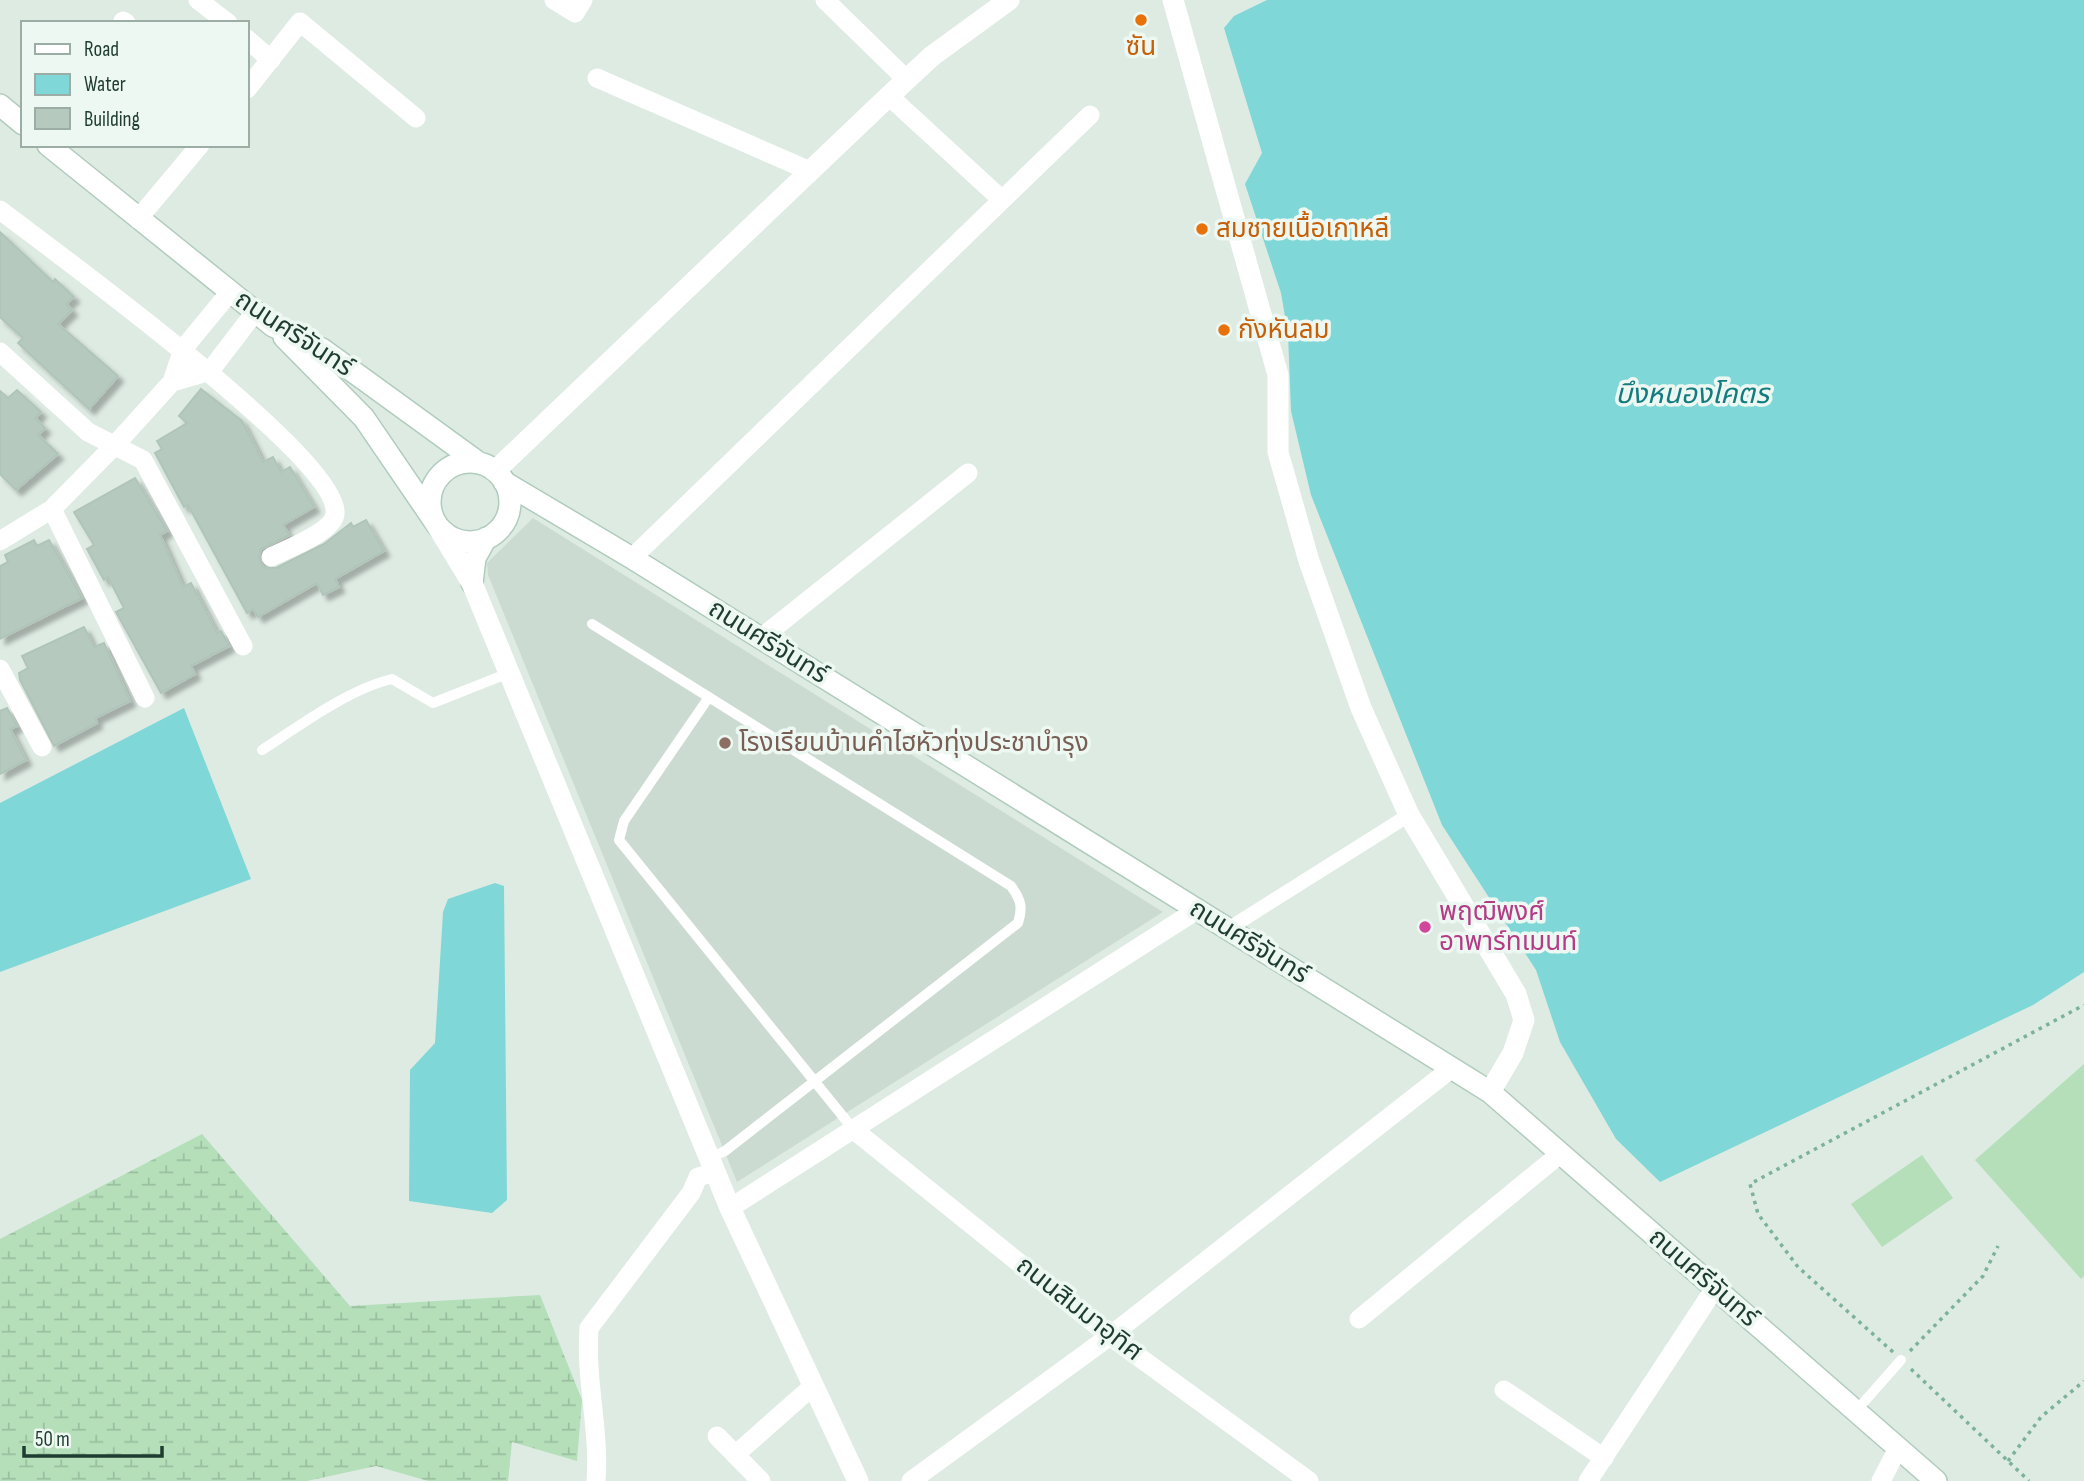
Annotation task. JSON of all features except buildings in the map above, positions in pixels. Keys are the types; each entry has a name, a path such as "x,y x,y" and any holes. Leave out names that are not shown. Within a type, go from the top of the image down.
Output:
{"main road":[{"path":"493,472 907,79 981,18 1009,0"},
{"path":"1173,0 1278,375 1278,452 1309,561 1361,708 1409,815 1516,994 1524,1020 1513,1053 1490,1091"},
{"path":"0,105 21,122"},
{"name":"ถนนศรีจันทร์","path":"50,147 273,326 322,349 493,472 1490,1091 1936,1481"},
{"path":"273,326 364,418 435,522 472,583 730,1208 858,1481"},
{"path":"453,466 493,472 508,493 507,516 495,533 486,538 463,541 442,531 435,522 430,496 442,473 453,466"},
{"path":"507,516 528,508 555,512"},
{"path":"472,583 475,558 486,538"}],"street":[{"path":"198,0 225,21"},
{"path":"554,0 575,13 583,0"},
{"path":"825,0 907,79"},
{"path":"248,88 300,22 416,118"},
{"path":"248,40 271,60"},
{"path":"597,78 810,171"},
{"path":"889,96 1001,199"},
{"path":"632,558 1090,115"},
{"path":"138,219 198,147"},
{"path":"0,210 210,371 295,451 334,503 335,516 328,528 271,557"},
{"path":"2,537 52,509 114,446 172,382 183,349 230,292"},
{"path":"172,382 210,371 255,312"},
{"path":"0,352 88,432 143,460 243,646"},
{"path":"761,638 968,473"},
{"path":"52,509 145,698"},
{"path":"0,669 42,747"},
{"path":"1228,929 1409,815"},
{"path":"730,1208 1197,910"},
{"path":"911,1481 1110,1336 1451,1068"},
{"name":"ถนนสิมมาอุทิศ","path":"854,1130 1110,1336 1310,1481"},
{"path":"1359,1319 1560,1154"},
{"path":"596,1481 598,1458 587,1353 589,1328 691,1193 698,1177 712,1165"},
{"path":"1588,1481 1715,1288"},
{"path":"735,1455 813,1386"},
{"path":"1504,1390 1604,1458"},
{"path":"717,1436 761,1481"},
{"path":"1881,1481 1898,1448"}],"lane":[{"path":"592,624 1012,886 1021,899 1023,909 1018,923 812,1081 724,1152 712,1165"},
{"path":"262,750 304,723 379,683 392,680 433,703 509,673"},
{"path":"709,697 624,821 619,840 854,1130"},
{"path":"1856,1411 1901,1360"}],"path":[{"path":"2029,1481 1798,1267 1758,1214 1750,1184 2084,1005"},
{"path":"1901,1360 1983,1276 1998,1246"},
{"path":"2008,1461 2041,1417 2084,1381"}],"shaded area":[{"name":"โรงเรียนบ้านคำไฮหัวทุ่งประชาบำรุง","path":"533,518 1163,912 737,1182 488,575 487,563"}],"green space":[{"path":"2084,1064 2084,1276 2081,1279 1975,1160"},
{"path":"202,1134 350,1306 540,1295 582,1400 577,1461 512,1442 508,1481 428,1481 376,1466 307,1481 0,1481 0,1239"},
{"path":"1922,1155 1953,1198 1882,1247 1851,1204"}],"water":[{"name":"บึงหนองโคตร","path":"1267,0 2084,0 2084,972 2033,1005 1660,1182 1616,1139 1560,1042 1536,970 1442,825 1311,495 1291,411 1288,334 1281,293 1245,184 1262,153 1224,28 1234,16"},
{"path":"184,708 251,879 0,972 0,803"},
{"path":"495,883 504,886 507,1200 492,1213 409,1201 410,1070 435,1043 443,912 448,899"}],"place":[{"name":"ซัน","path":"1141,20"},
{"name":"สมชายเนื้อเกาหลี","path":"1202,229"},
{"name":"กังหันลม","path":"1224,330"},
{"name":"โรงเรียนบ้านคำไฮหัวทุ่งประชาบำรุง","path":"725,743"},
{"name":"พฤฒิพงศ์ อาพาร์ทเมนท์","path":"1425,927"}]}
